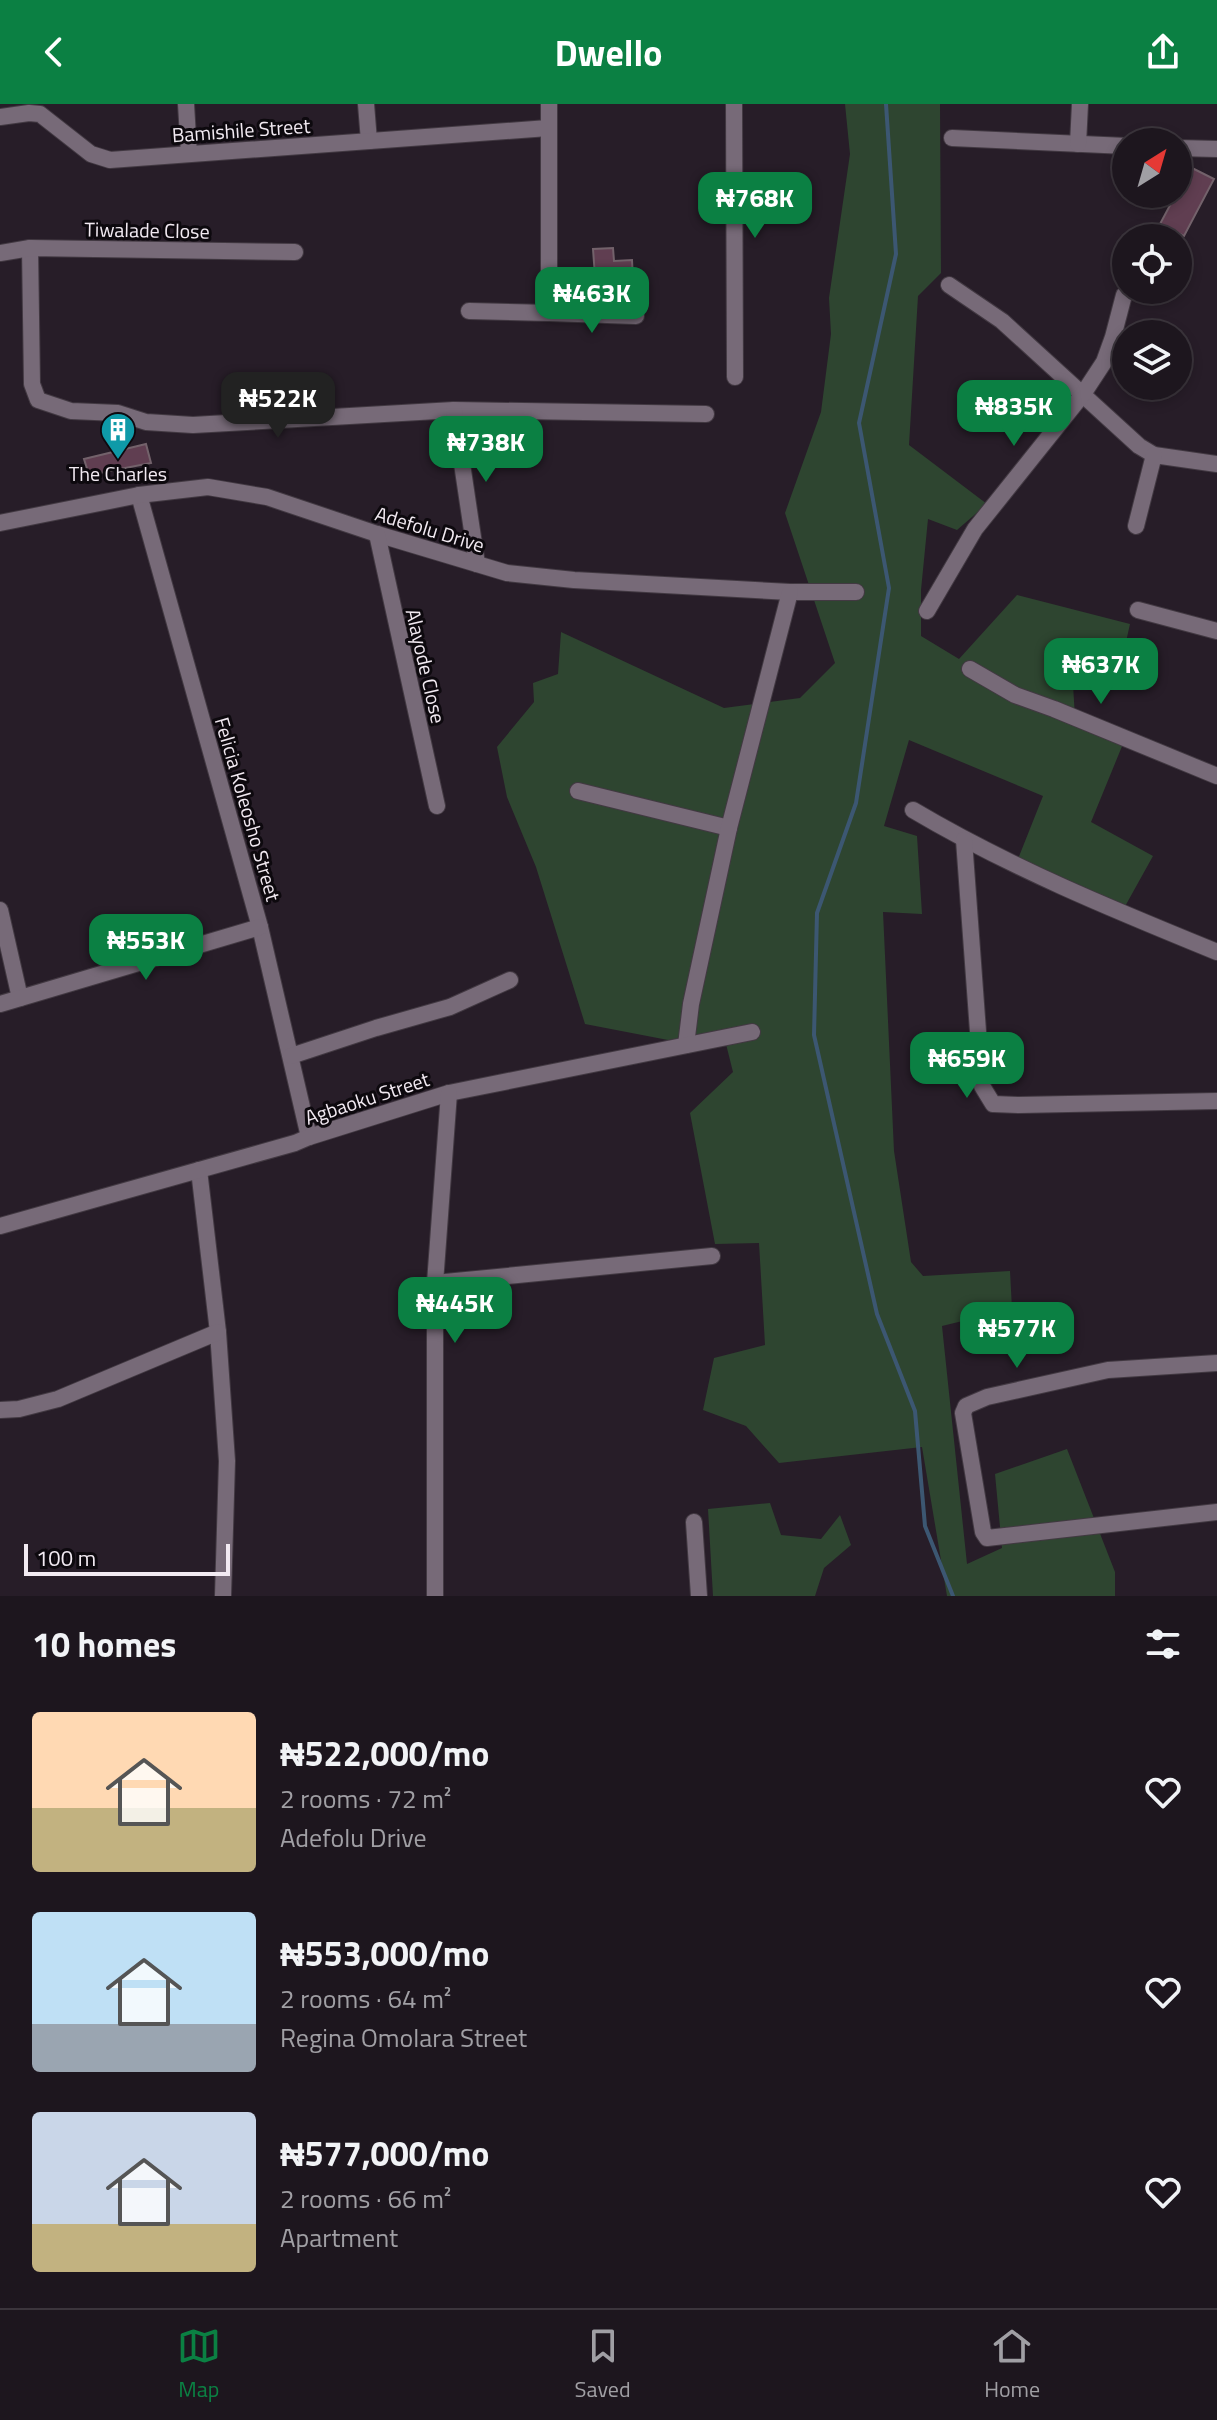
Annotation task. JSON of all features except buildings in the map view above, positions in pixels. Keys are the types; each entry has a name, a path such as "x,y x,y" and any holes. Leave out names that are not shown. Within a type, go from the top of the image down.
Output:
{"street":[{"path":"186,104 189,154"},
{"path":"366,104 369,141"},
{"path":"549,104 549,313"},
{"path":"734,104 735,377"},
{"path":"1078,144 1080,104"},
{"name":"Bamishile Street","path":"0,117 40,114 91,154 110,160 548,128"},
{"path":"952,138 1112,145"},
{"path":"1192,148 1217,149"},
{"path":"30,248 32,384 38,400 71,411 118,413 146,422 193,425 454,410 706,414"},
{"name":"Tiwalade Close","path":"0,253 30,248 295,252"},
{"path":"949,285 1002,321 1139,446 1154,455 1217,464"},
{"path":"927,611 975,529 1083,394 1104,362 1122,304"},
{"path":"469,311 636,316"},
{"path":"454,410 477,564"},
{"path":"1136,526 1154,455"},
{"name":"Adefolu Drive","path":"0,523 139,495 208,487 267,497 507,573 574,580 790,592 856,592"},
{"name":"Felicia Koleosho Street","path":"139,495 260,927 309,1137"},
{"name":"Alayode Close","path":"377,534 437,806"},
{"path":"686,1045 691,1004 729,828 790,592"},
{"path":"1138,610 1217,631"},
{"path":"970,669 1015,695 1217,776"},
{"path":"578,791 729,828"},
{"path":"913,810 964,840 1217,952"},
{"path":"964,840 982,1086 993,1104 1217,1101"},
{"path":"0,910 20,998"},
{"path":"0,1004 260,927"},
{"path":"291,1056 450,1007 510,980"},
{"name":"Agbaoku Street","path":"0,1226 295,1143 449,1093 752,1032"},
{"path":"435,1596 435,1283 449,1093"},
{"path":"199,1170 218,1332 227,1461 223,1596"},
{"path":"435,1283 712,1256"},
{"path":"0,1410 19,1409 58,1399 218,1332"},
{"path":"1217,1363 1108,1370 987,1397 966,1406 963,1413 983,1532 987,1538 1217,1512"},
{"path":"694,1522 699,1596"}],"green space":[{"path":"845,104 940,104 941,273 918,296 909,445 987,504 957,530 928,519 921,590 921,636 959,659 1017,595 1130,624 1119,673 1072,667 1075,718 1125,739 1091,822 1153,856 1123,910 1016,864 1043,796 909,740 884,826 917,836 922,914 883,912 894,1151 911,1262 923,1276 1010,1271 1012,1309 942,1326 967,1564 1002,1548 995,1474 1067,1449 1115,1572 1115,1596 947,1596 922,1447 779,1463 746,1426 703,1410 714,1358 765,1345 759,1243 715,1244 690,1113 733,1072 723,1032 668,1040 585,1024 536,867 507,797 497,747 534,702 533,683 558,674 561,632 724,708 800,698 835,663 785,513 821,412 831,334 829,298 850,154"},
{"path":"770,1503 781,1535 821,1539 840,1515 851,1545 824,1568 815,1596 713,1596 708,1509"}],"waterway":[{"path":"886,104 896,254 859,423 889,588 856,803 817,913 814,1035 877,1314 915,1411 925,1526 953,1596"}],"place":[{"name":"The Charles","path":"118,461"}]}
